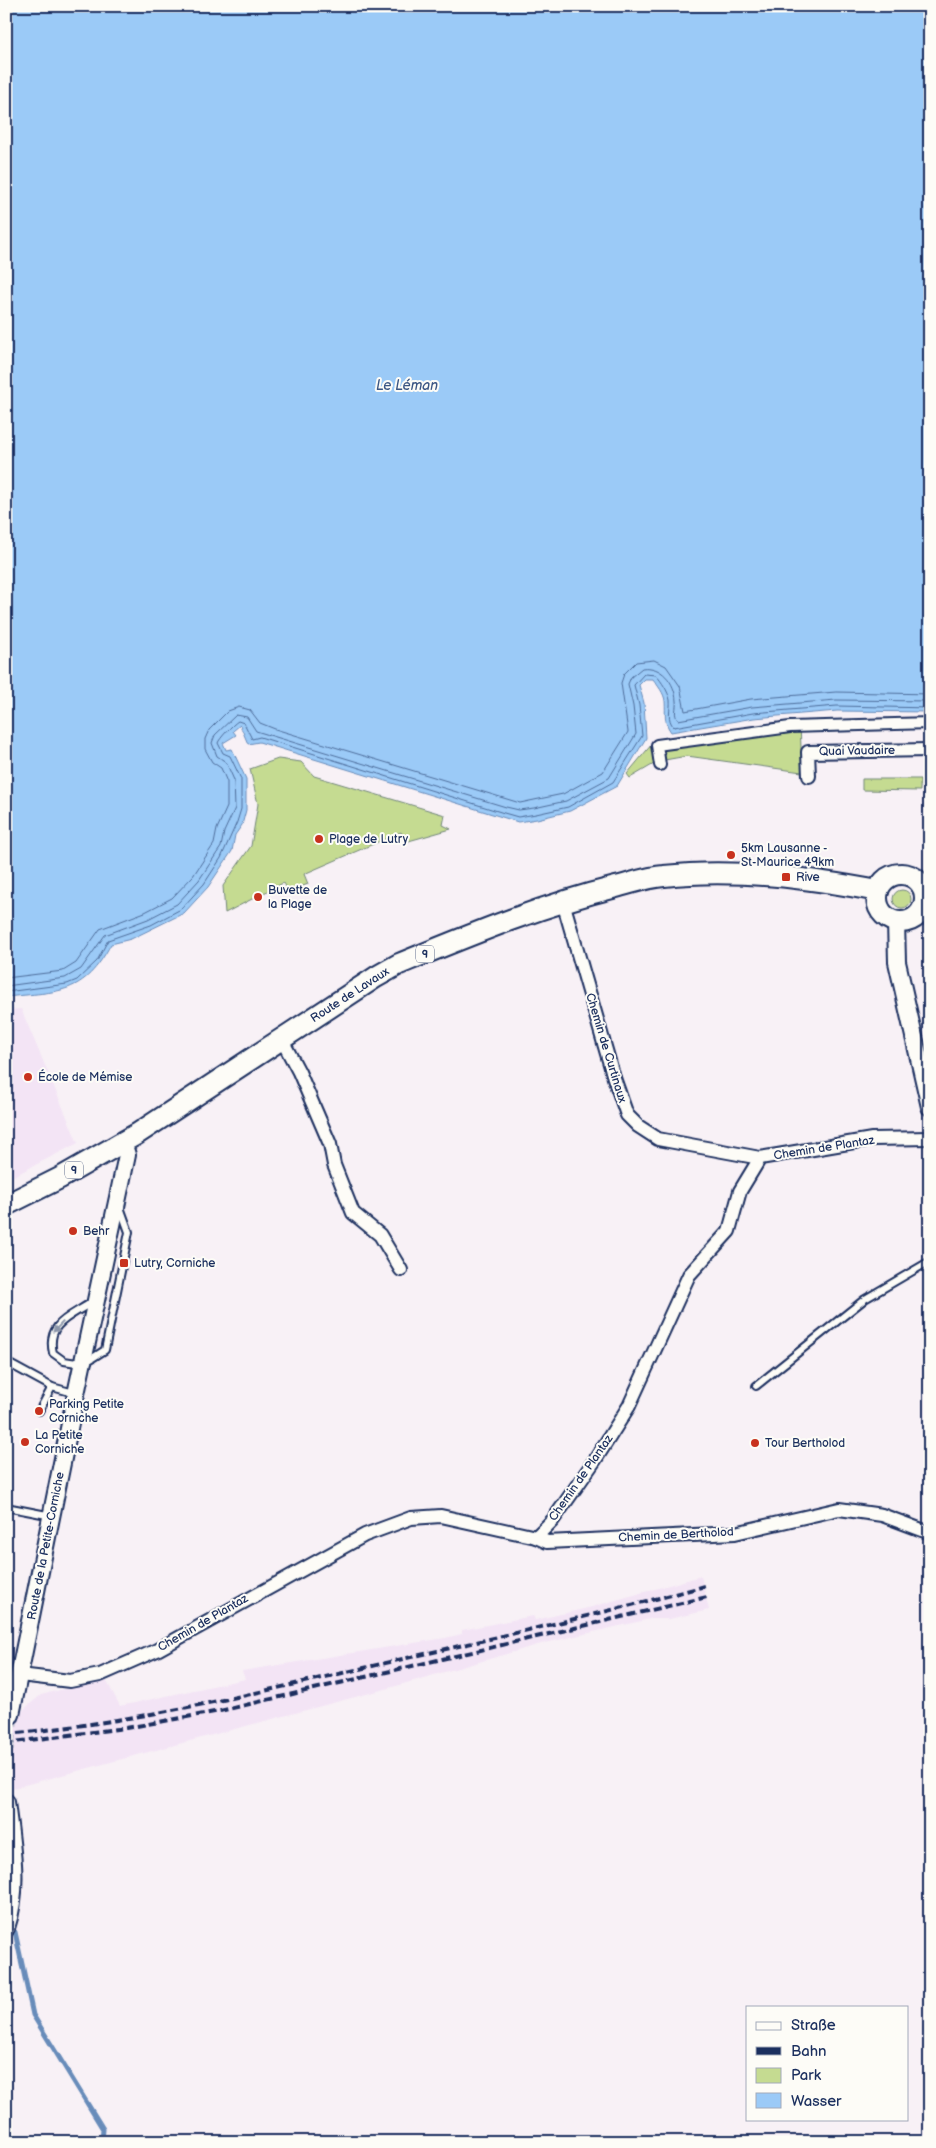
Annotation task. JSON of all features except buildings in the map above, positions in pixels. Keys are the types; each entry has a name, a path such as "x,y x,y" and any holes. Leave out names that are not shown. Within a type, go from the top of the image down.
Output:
{"main road":[{"name":"Route de Lavaux","path":"6,1205 60,1178 123,1142 376,977 399,964 562,902 653,878 681,875 734,874 820,880 878,892"},
{"path":"901,874 916,878 925,883 927,904 911,920 896,921 883,913 879,907 878,892 887,879 901,874"}],"street":[{"path":"660,765 657,745 799,726 930,723"},
{"name":"Quai Vaudaire","path":"809,776 808,752 930,750"},
{"name":"Chemin de Curtinaux","path":"562,902 614,1078 627,1115 638,1126 658,1139 760,1158"},
{"path":"896,921 897,962 930,1107"},
{"path":"282,1040 299,1072 330,1144 334,1165 353,1213 380,1235 401,1270"},
{"name":"Chemin de Plantaz","path":"20,1675 70,1681 100,1675 157,1650 365,1535 411,1518 441,1516 536,1537 553,1520 595,1460 629,1406 689,1275 730,1231 740,1191 760,1158 872,1139 930,1138"},
{"name":"Route de la Petite-Corniche","path":"11,1715 127,1155 123,1142"},
{"name":"Chemin de Bertholod","path":"536,1537 547,1542 735,1533 839,1508 882,1515 930,1533"},
{"path":"6,1802 14,1891 12,1911 6,1928"}],"lane":[{"path":"97,1298 53,1330 50,1341 53,1354 64,1361 83,1364 105,1350 129,1232 117,1200"},
{"path":"756,1386 865,1299 930,1261"},
{"path":"6,1362 52,1387 76,1394"},
{"path":"39,1411 52,1387"},
{"path":"6,1507 52,1516"}],"shaded area":[{"name":"École de Mémise","path":"21,1009 78,1143 6,1180 6,1010"},
{"path":"701,1576 709,1610 669,1619 650,1619 541,1644 389,1688 6,1790 6,1715 18,1714 41,1695 105,1678 120,1706 245,1679 242,1671 445,1638 462,1634 462,1630 533,1616 535,1620 588,1608"}],"green space":[{"path":"800,723 802,772 687,756 659,761 630,778 627,774 652,744"},
{"name":"Plage de Lutry","path":"278,759 301,762 314,776 445,815 443,825 451,829 405,842 401,832 304,874 308,884 288,892 283,883 225,913 223,886 251,846 258,804 250,769"},
{"path":"862,779 920,779 920,791 862,790"},
{"path":"902,890 908,893 911,899 908,905 902,908 896,905 893,899 896,893"}],"water":[{"name":"Le Léman","path":"6,6 930,6 930,712 837,711 754,718 671,732 666,721 665,701 662,692 653,679 645,679 639,685 644,703 646,738 617,786 570,811 518,822 259,742 248,744 240,725 233,731 236,735 223,743 226,750 232,749 246,779 246,810 242,825 235,835 232,851 208,887 184,913 131,939 111,944 101,961 80,982 56,991 6,997"}],"waterway":[{"path":"15,1932 33,2015 103,2129 102,2142"}],"tunnel":[{"path":"6,1749 11,1715"}],"railway":[{"path":"6,1734 101,1723 195,1706 624,1607 705,1586"},
{"path":"6,1743 126,1728 220,1711 707,1597"}],"place":[{"name":"Plage de Lutry","path":"319,839"},
{"name":"5km Lausanne - St-Maurice 49km","path":"731,855"},
{"name":"Rive","path":"786,877"},
{"name":"Buvette de la Plage","path":"258,897"},
{"name":"École de Mémise","path":"28,1077"},
{"name":"Behr","path":"73,1231"},
{"name":"Lutry, Corniche","path":"124,1263"},
{"name":"Parking Petite Corniche","path":"39,1411"},
{"name":"La Petite Corniche","path":"25,1442"},
{"name":"Tour Bertholod","path":"755,1443"}]}
